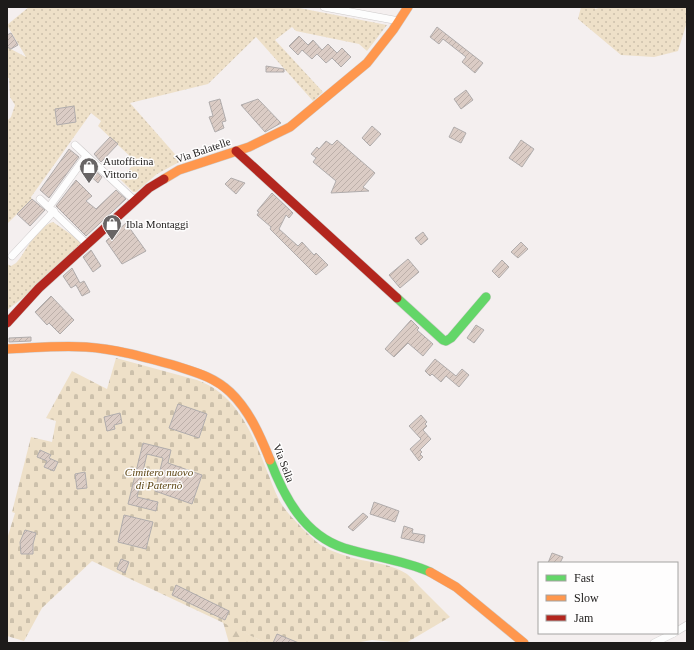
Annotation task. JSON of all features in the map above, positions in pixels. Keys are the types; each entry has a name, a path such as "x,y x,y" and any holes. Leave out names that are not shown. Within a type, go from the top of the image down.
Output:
{"street":[{"path":"324,7 399,21"},
{"name":"Via Balatelle","path":"8,321 39,288 155,184 179,170 249,147 290,127 367,63 381,48 408,7"},
{"path":"75,145 135,201"},
{"path":"236,151 443,340 446,341 451,338 486,297"},
{"path":"12,256 51,209 86,156"},
{"path":"40,199 88,245"},
{"name":"Via Sella","path":"7,349 71,346 101,348 203,374 219,383 233,395 255,425 288,502 300,517 318,533 334,544 344,548 391,559 432,572 457,587 524,643"},
{"path":"678,630 687,625"},
{"path":"654,643 672,634"}],"green space":[{"path":"29,7 294,7 387,25 367,51 359,44 296,31 292,27 275,40 323,92 313,101 256,37 208,84 130,103 181,161 157,174 136,192 133,192 120,179 136,162 98,126 101,121 91,113 31,197 32,199 7,224 7,121 11,117 15,105 10,97 9,78 7,78 7,47 26,57 7,25"},
{"path":"581,7 595,7 595,9 602,7 687,7 687,22 678,51 654,57 621,55 578,19"},
{"path":"53,222 82,242 23,298 7,310 7,264 11,266 16,263 36,234 46,225"},
{"name":"Cimitero nuovo di Paternò","path":"116,358 197,380 212,387 224,396 243,419 251,433 275,491 285,510 309,535 325,548 335,552 361,560 391,566 402,571 407,574 450,617 406,643 372,640 355,643 266,643 92,561 42,608 24,641 7,636 7,539 15,513 12,512 31,437 52,442 56,421 46,418 72,371 107,389"},
{"path":"223,622 266,643 229,643"}],"building":[{"path":"437,27 483,63 475,73 462,62 466,57 443,39 439,44 430,37"},
{"path":"11,33 18,45 11,49 7,47 7,35"},
{"path":"299,36 308,45 313,40 322,50 328,44 337,53 342,48 351,57 341,67 332,58 326,63 317,54 312,59 302,50 298,55 289,46"},
{"path":"266,66 284,69 284,72 266,72"},
{"path":"466,90 473,100 461,109 454,99"},
{"path":"220,99 226,121 222,122 224,128 215,132 209,117 213,116 209,102"},
{"path":"258,99 281,123 265,132 241,105"},
{"path":"74,106 76,122 57,125 55,109"},
{"path":"372,126 381,134 370,146 362,138"},
{"path":"454,127 466,133 461,143 449,137"},
{"path":"110,137 118,144 101,162 94,154"},
{"path":"337,140 375,173 363,187 369,191 331,193 336,181 313,162 316,158 311,154 317,147 319,149 326,141 332,145"},
{"path":"521,140 534,149 522,167 509,158"},
{"path":"69,149 79,157 49,198 40,190"},
{"path":"89,165 102,177 98,183 84,170"},
{"path":"231,178 245,183 236,194 225,184"},
{"path":"76,180 92,196 86,201 96,209 116,190 126,199 86,236 56,206"},
{"path":"272,193 293,213 289,218 286,215 279,229 298,246 302,242 314,255 316,253 328,265 316,275 270,229 271,227 257,215 259,212 257,211"},
{"path":"32,199 45,210 30,226 17,214"},
{"path":"126,223 146,251 122,264 106,241"},
{"path":"423,232 428,239 421,245 415,238"},
{"path":"521,242 528,249 518,258 511,252"},
{"path":"91,250 101,266 93,272 83,257"},
{"path":"408,259 419,272 400,288 389,275"},
{"path":"502,260 509,267 499,278 492,271"},
{"path":"72,268 80,283 84,281 90,292 82,296 76,285 71,288 63,276"},
{"path":"51,296 74,320 60,334 49,323 47,325 35,312"},
{"path":"411,320 419,328 417,330 433,344 423,356 408,343 394,357 385,349"},
{"path":"476,325 484,330 474,343 467,338"},
{"path":"31,337 31,341 9,342 9,338"},
{"path":"435,359 456,376 462,369 469,375 459,387 446,376 441,382 432,374 430,376 425,371"},
{"path":"178,404 207,414 199,438 169,428"},
{"path":"120,413 122,423 114,425 115,429 107,431 104,417"},
{"path":"421,415 427,422 425,424 427,426 423,430 431,439 420,450 422,452 420,454 423,457 419,461 410,449 421,439 409,426"},
{"path":"143,443 171,450 168,463 202,475 192,504 155,491 163,458 147,454 137,497 158,502 156,511 128,504"},
{"path":"40,450 51,455 49,458 58,462 54,471 44,467 47,461 37,457"},
{"path":"85,472 87,488 77,489 75,474"},
{"path":"374,502 399,511 395,522 370,514"},
{"path":"363,513 368,517 353,531 348,527"},
{"path":"124,515 153,522 146,549 118,542"},
{"path":"404,526 413,529 412,533 425,535 424,543 401,538"},
{"path":"25,530 36,533 33,544 33,554 21,554 20,542"},
{"path":"552,553 563,557 560,562 548,562"},
{"path":"121,559 129,562 125,573 117,569"},
{"path":"176,585 229,611 225,620 172,595"},
{"path":"277,634 299,643 273,643"}],"traffic: fast":[{"path":"397,298 443,340 446,341 451,338 486,297"},
{"path":"270,460 289,501 297,513 318,534 330,542 344,548 409,564 430,572"}],"traffic: slow":[{"path":"164,179 179,170 249,147 290,127 367,63 393,30 408,7"},
{"path":"7,349 66,346 97,348 141,356 203,375 217,382 237,399 258,432 270,460"},
{"path":"430,572 456,587 524,643"}],"traffic: jam":[{"path":"236,151 397,298"},
{"path":"7,323 39,288 149,188 164,179"}],"place":[{"name":"Autofficina Vittorio","path":"89,184"},
{"name":"Ibla Montaggi","path":"112,241"}]}
